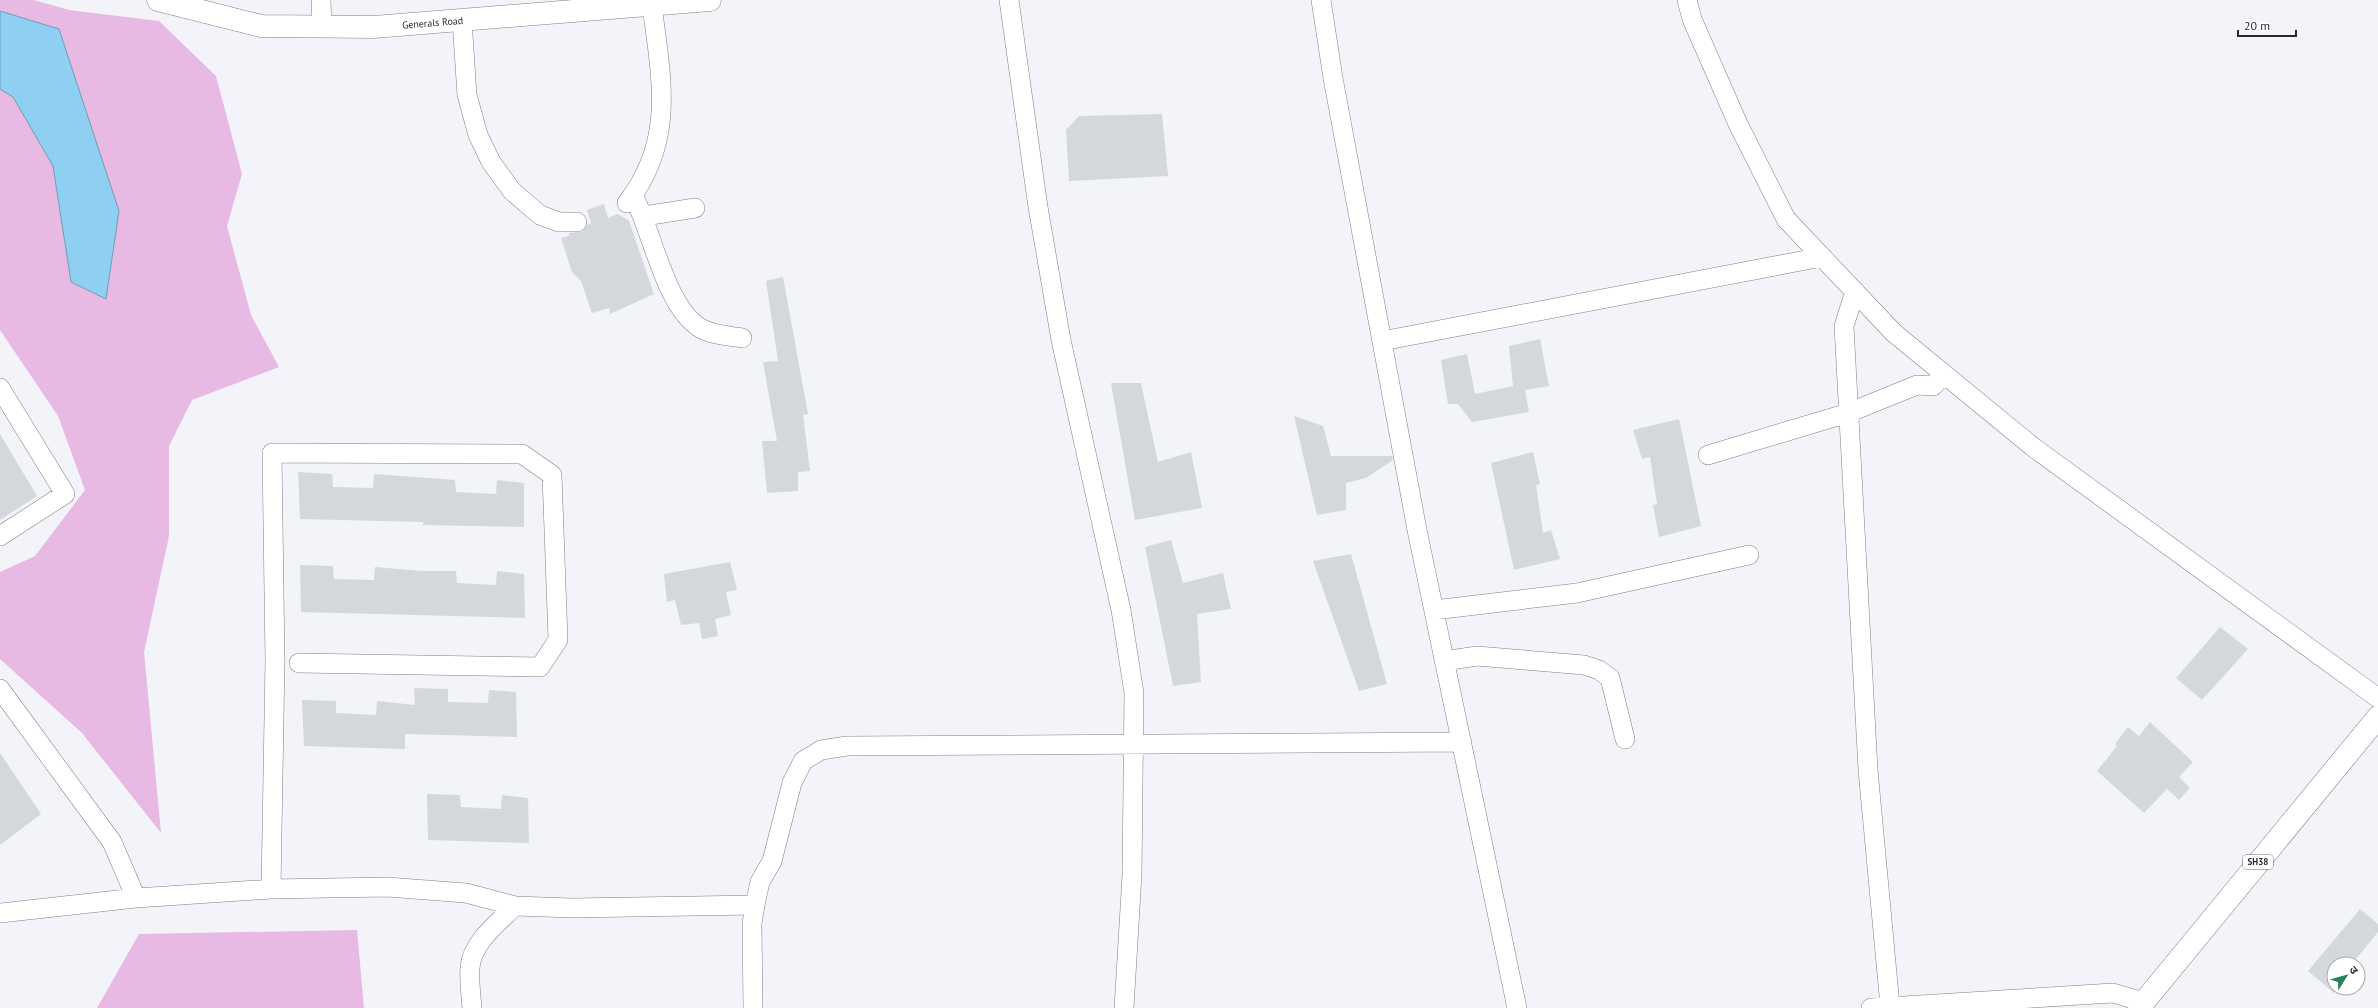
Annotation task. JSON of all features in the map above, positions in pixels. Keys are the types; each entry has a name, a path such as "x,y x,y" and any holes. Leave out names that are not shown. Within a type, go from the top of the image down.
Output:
{"street":[{"name":"Generals Road","path":"158,0 261,26 322,27 374,27 710,0"},
{"path":"321,0 322,27"},
{"path":"1010,0 1038,207 1061,340 1121,610 1134,693 1132,875 1124,1008"},
{"path":"1322,0 1333,78 1417,530 1517,1008"},
{"path":"1687,0 1692,19 1735,117 1786,219 1894,333 2032,447 2378,698"},
{"path":"652,5 662,85 661,120 655,155 642,183 630,199 644,216 673,298 686,317 702,328 742,338"},
{"path":"462,20 467,95 478,135 492,162 512,191 540,215 559,222 577,222"},
{"path":"644,216 695,208"},
{"path":"1382,341 1822,257"},
{"path":"1855,291 1844,326 1848,413 1868,770 1890,1006"},
{"path":"1708,455 1848,413 1917,385 1933,386 1944,374"},
{"path":"0,388 65,494 0,536"},
{"path":"271,889 275,661 272,453 522,454 552,475 558,640 540,667 299,663"},
{"path":"1434,610 1577,593 1749,554"},
{"path":"1444,661 1477,656 1584,665 1599,670 1610,678 1625,739"},
{"path":"0,689 112,842 136,898"},
{"name":"SH38","path":"2141,1005 2378,717"},
{"path":"754,1008 752,923 760,882 774,856 792,783 803,761 821,750 846,746 1462,742"},
{"path":"0,913 136,898 271,889 394,888 466,893 515,906 572,908 755,905"},
{"path":"472,1008 470,966 476,948 515,906"},
{"path":"1871,1008 2113,993 2141,1005"}],"shaded area":[{"path":"0,0 34,0 69,10 159,21 216,76 242,174 227,226 251,315 279,367 192,400 169,446 169,536 144,652 161,833 82,733 0,659 0,572 35,556 85,490 58,416 0,330"},
{"path":"357,930 364,1008 97,1008 139,934"}],"water":[{"path":"0,11 59,29 119,211 106,299 71,282 53,166 13,97 0,89"}],"building":[{"path":"1162,114 1168,176 1069,181 1066,130 1079,116"},
{"path":"604,204 608,218 618,214 629,221 654,294 610,314 609,308 592,313 581,281 572,272 561,238 569,236 569,233 583,231 587,225 591,223 587,210"},
{"path":"783,277 808,414 803,415 810,471 798,472 798,491 767,493 762,441 777,441 763,362 778,361 766,281"},
{"path":"1540,339 1549,386 1525,390 1529,412 1472,422 1458,404 1448,404 1441,360 1467,354 1475,394 1513,386 1509,346"},
{"path":"1111,383 1141,383 1158,462 1191,452 1202,508 1135,520"},
{"path":"1294,416 1323,426 1331,456 1392,456 1393,460 1366,478 1346,483 1346,510 1317,515"},
{"path":"1679,419 1701,526 1659,537 1653,505 1657,504 1650,457 1642,459 1633,430"},
{"path":"0,434 37,496 0,520"},
{"path":"1533,452 1540,484 1536,485 1543,533 1551,530 1560,559 1514,570 1491,463"},
{"path":"298,472 332,474 333,487 373,488 374,474 455,480 456,492 496,494 497,480 524,483 524,527 423,525 423,522 300,519"},
{"path":"1171,540 1183,583 1223,573 1231,609 1197,614 1201,682 1173,686 1145,547"},
{"path":"1351,554 1387,684 1359,691 1313,561"},
{"path":"730,562 737,590 726,592 731,615 715,619 718,636 702,639 699,623 681,625 675,600 667,602 664,574"},
{"path":"300,565 333,566 334,579 374,580 375,567 422,571 456,571 457,583 496,585 497,571 524,574 525,618 301,612"},
{"path":"2220,627 2248,649 2202,700 2176,678"},
{"path":"414,688 448,689 448,702 488,703 489,690 516,692 517,737 405,734 405,749 304,746 302,700 336,701 336,713 376,715 377,701 415,705"},
{"path":"2150,722 2193,762 2179,777 2190,788 2179,800 2167,789 2144,813 2097,771 2117,746 2115,744 2128,727 2139,736"},
{"path":"0,753 41,814 0,845"},
{"path":"427,794 460,795 461,807 501,809 502,795 528,798 529,843 428,840"},
{"path":"2360,909 2378,924 2378,932 2358,956 2326,956 2326,986 2308,971"}]}
